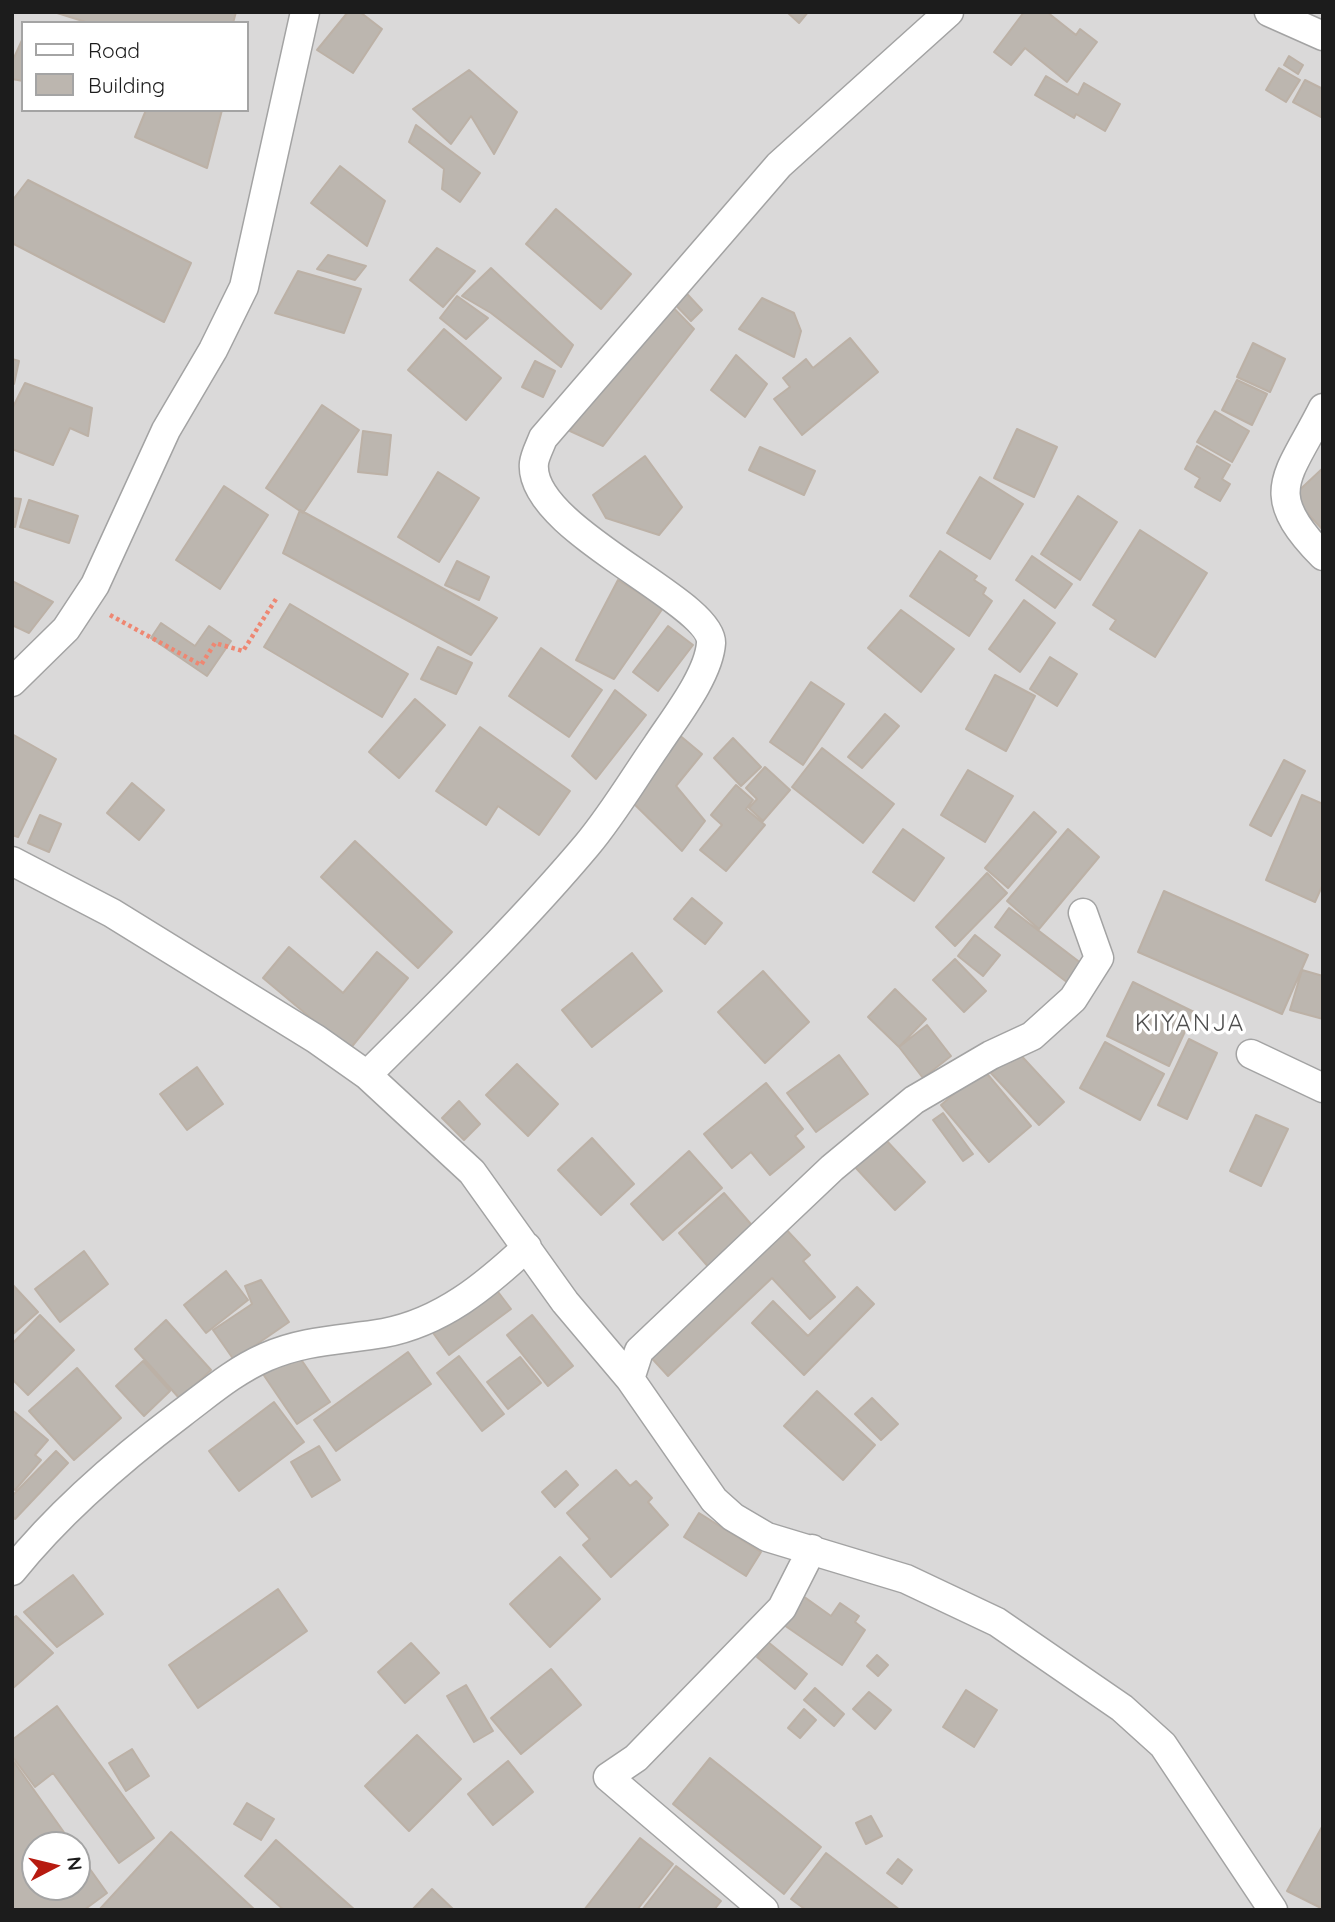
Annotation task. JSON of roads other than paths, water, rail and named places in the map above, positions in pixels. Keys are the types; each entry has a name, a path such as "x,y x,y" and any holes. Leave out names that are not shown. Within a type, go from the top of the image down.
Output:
{"street":[{"path":"12,682 66,629 95,585 166,430 213,350 244,286 305,12"},
{"path":"367,1075 524,917 589,843 671,723 707,659 711,641 708,629 675,600 605,552 546,497 537,481 534,464 543,438 779,165 948,12"},
{"path":"1281,14 1323,36"},
{"path":"1323,408 1287,479 1283,496 1287,512 1323,556"},
{"path":"12,861 112,913 306,1032 367,1075 472,1172 565,1302 630,1378 714,1500 733,1517 767,1537 906,1579 997,1622 1122,1707 1163,1745 1273,1910"},
{"path":"630,1378 639,1351 832,1168 914,1101 991,1055 1032,1036 1073,999 1099,958 1083,913"},
{"path":"1251,1054 1323,1088"},
{"path":"12,1571 135,1448 226,1378 265,1357 300,1344 384,1333 417,1324 446,1311 490,1281 527,1247"},
{"path":"764,1910 608,1777 636,1758 782,1608 812,1549"}],"district":[{"name":"KIYANJA","path":"1190,1024"}]}
